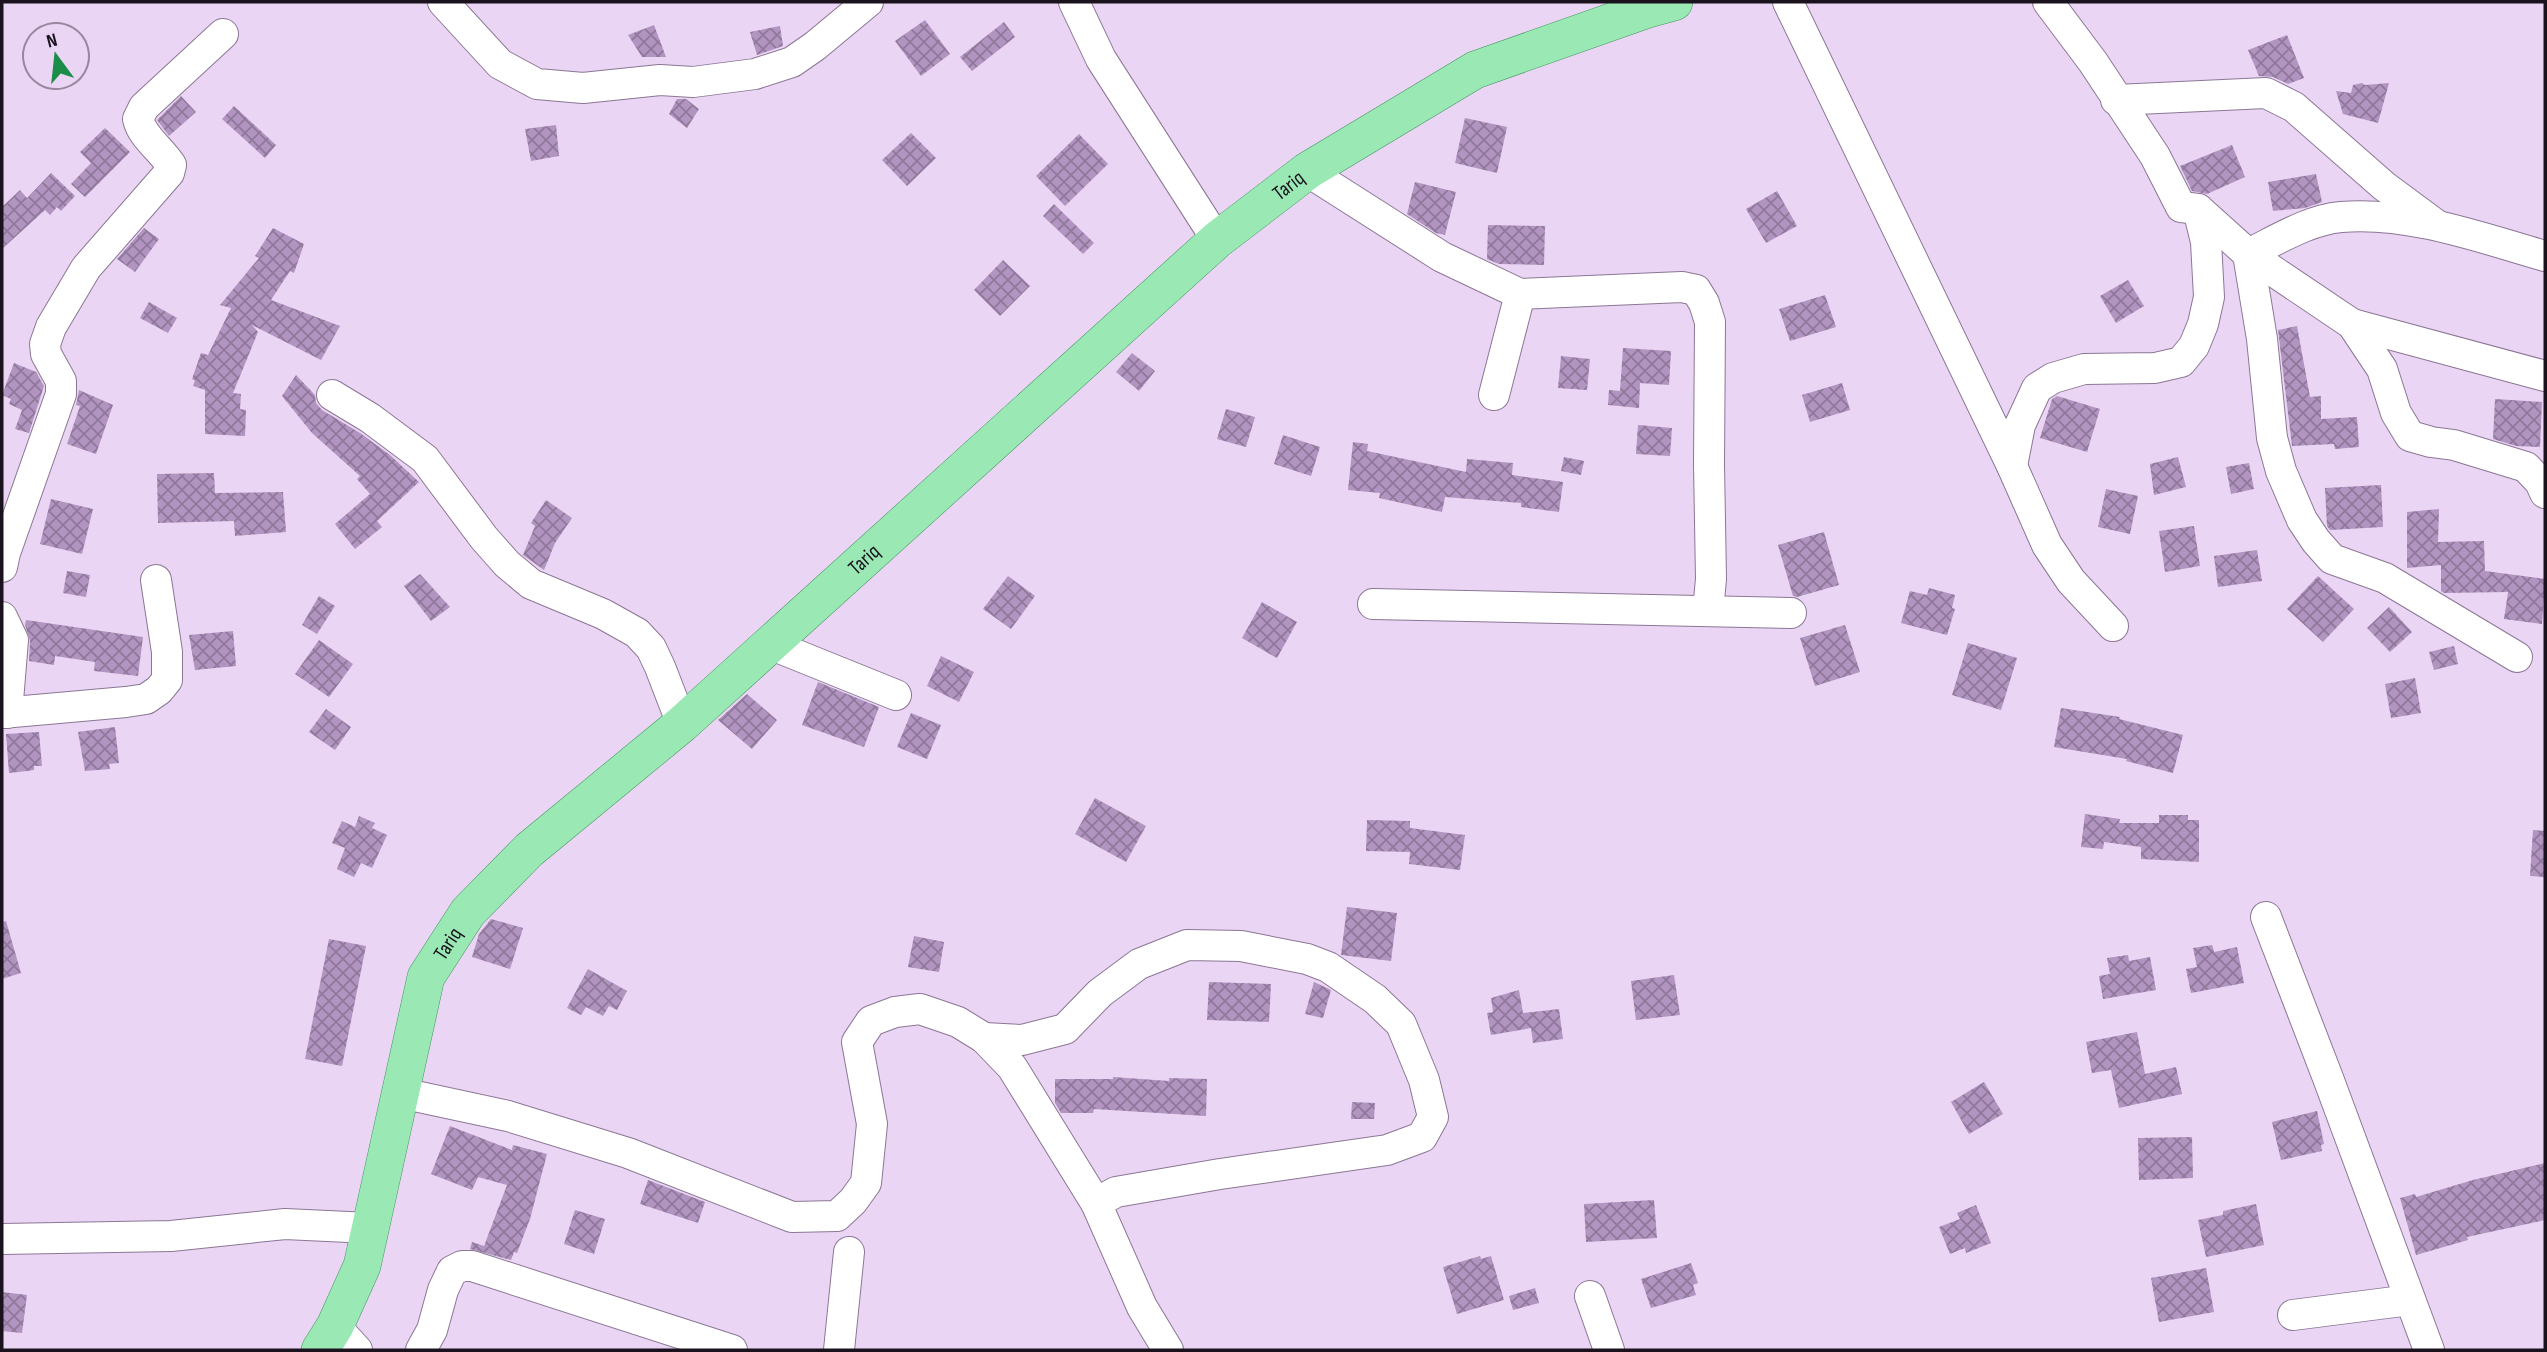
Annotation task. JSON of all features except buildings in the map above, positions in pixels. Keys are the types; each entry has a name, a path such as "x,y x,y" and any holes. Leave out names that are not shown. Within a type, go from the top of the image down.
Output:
{"main road":[{"name":"Tariq","path":"337,1342 362,1266 426,976 468,912 529,849 682,724 772,645 1217,240 1307,171 1475,70 1653,4"}],"street":[{"path":"443,2 500,64 537,84 583,88 660,80 693,82 755,74 792,62 868,2"},
{"path":"1074,2 1101,59 1217,240"},
{"path":"1788,2 2012,466 2047,545 2071,581 2113,626"},
{"path":"2048,2 2093,62 2155,156 2181,207 2198,209 2248,254 2352,324 2545,376"},
{"path":"2,567 61,394 61,381 46,354 45,344 51,327 86,268 169,173 170,165 166,157 140,128 138,119 144,107 223,34"},
{"path":"2116,100 2266,93 2294,107 2384,186 2437,226"},
{"path":"1307,171 1442,257 1520,294 1682,287 1696,290 1704,303 1710,322 1711,579 1708,611"},
{"path":"2012,466 2020,425 2037,388 2053,378 2084,369 2155,368 2181,362 2194,346 2203,324 2209,297 2206,242 2198,209"},
{"path":"2248,254 2303,227 2340,217 2378,218 2437,226 2545,256"},
{"path":"2248,254 2262,339 2272,438 2281,471 2297,508 2316,541 2332,559 2385,578 2517,657"},
{"path":"1494,395 1520,294"},
{"path":"2352,324 2382,369 2396,413 2410,436 2454,445 2526,467 2540,482 2545,493"},
{"path":"332,395 370,418 425,459 492,547 531,584 603,614 638,633 651,648 682,724"},
{"path":"2,617 13,640 5,713 146,699 167,680 167,652 156,580"},
{"path":"1373,604 1791,612"},
{"path":"772,645 896,695"},
{"path":"2266,917 2329,1078 2429,1350"},
{"path":"984,1038 1022,1040 1065,1029 1100,993 1139,964 1187,945 1213,944 1241,946 1328,967 1375,999 1401,1024 1424,1080 1433,1117 1422,1137 1387,1150 1116,1192 1096,1203"},
{"path":"401,1093 508,1116 628,1153 792,1217 837,1216 853,1201 866,1183 872,1124 857,1042 871,1021 895,1012 920,1009 958,1021 984,1038 1012,1066 1096,1203 1142,1307 1168,1350"},
{"path":"2,1238 172,1236 285,1224 370,1228"},
{"path":"839,1350 849,1252"},
{"path":"421,1350 432,1330 443,1290 452,1271 462,1266 472,1266 733,1350"},
{"path":"1590,1296 1609,1350"},
{"path":"2293,1315 2410,1300"}]}
